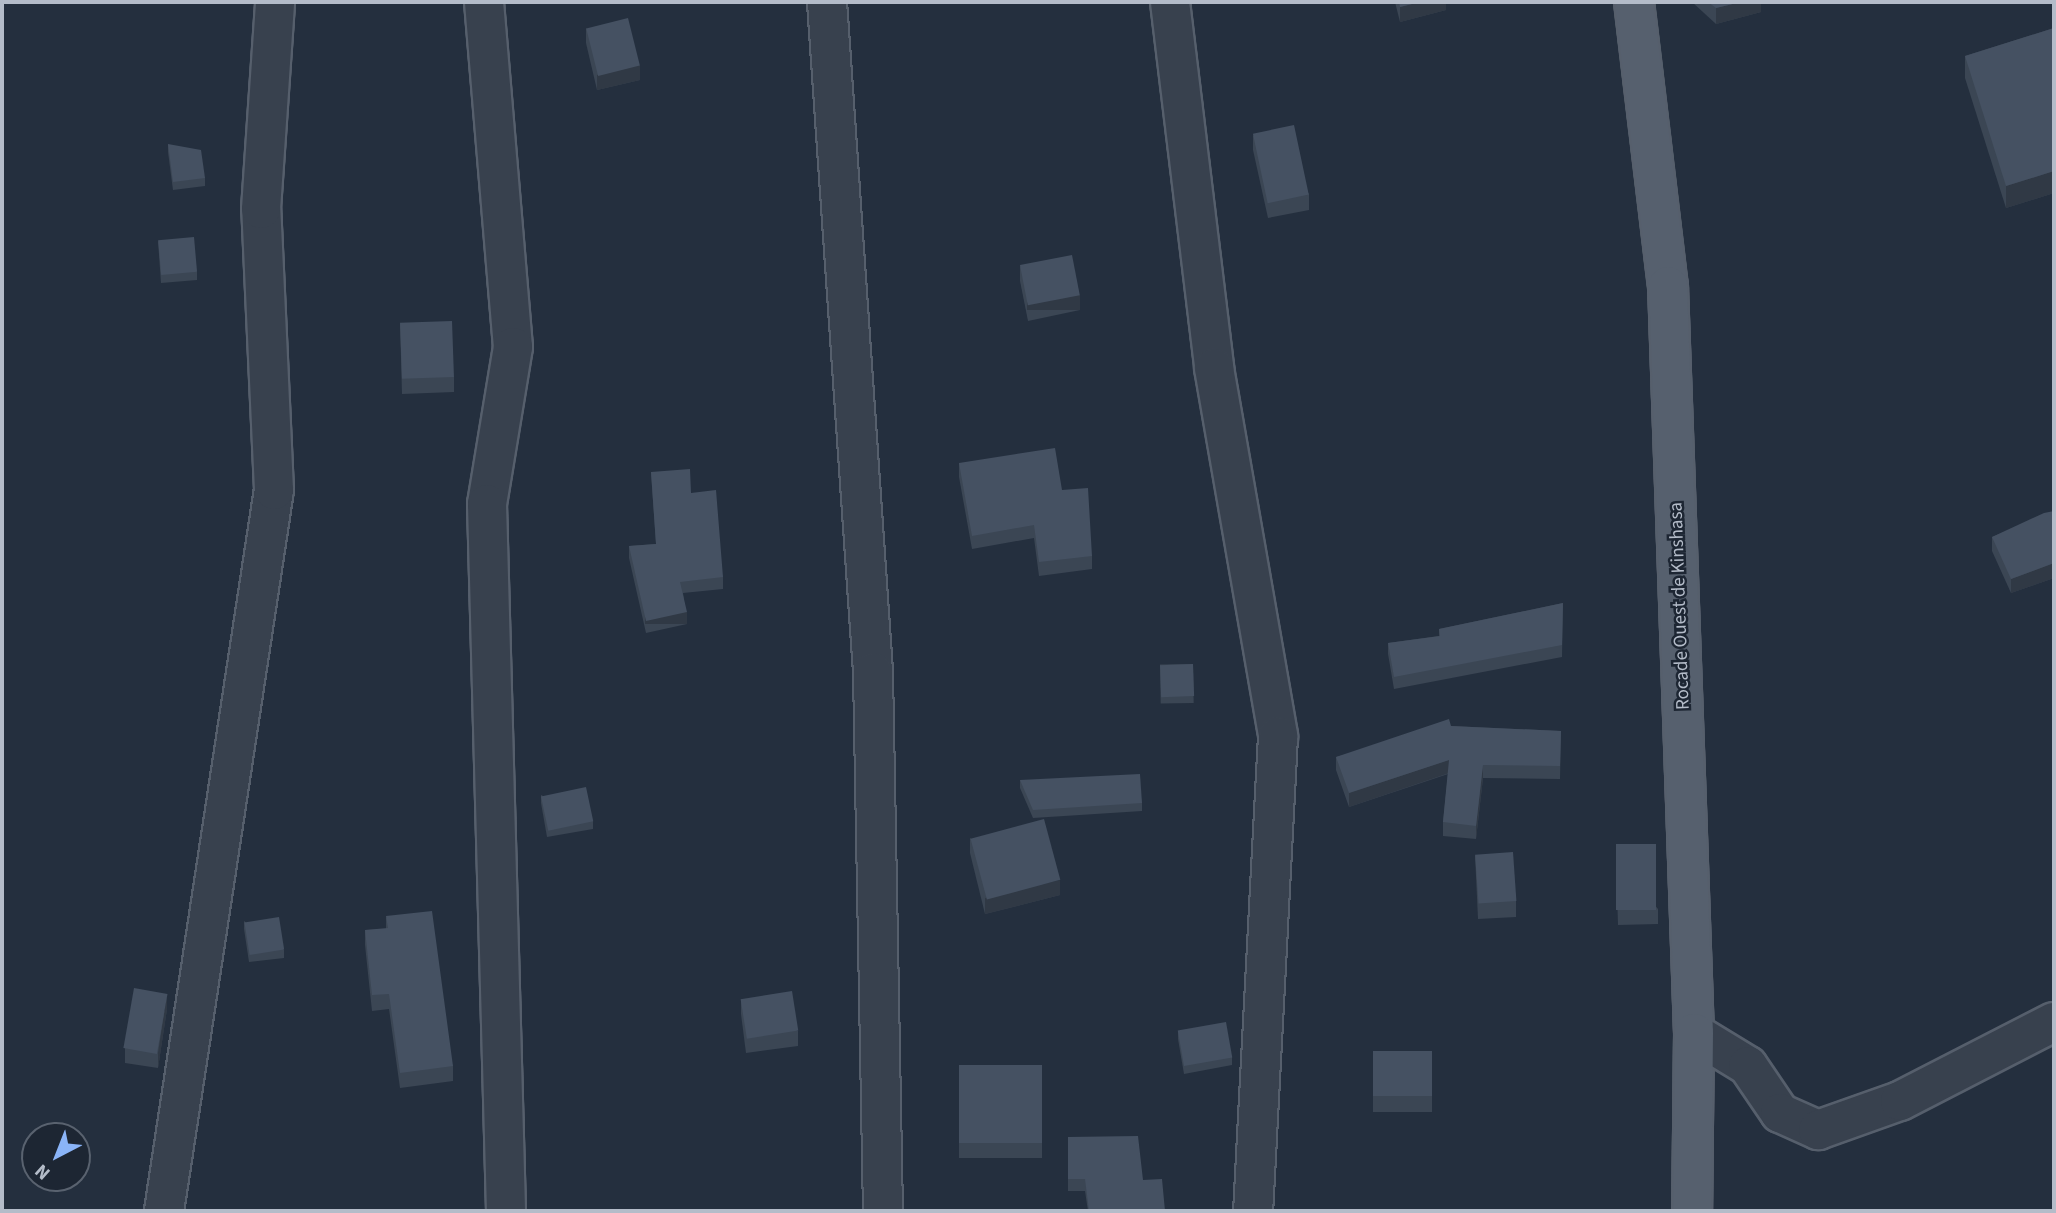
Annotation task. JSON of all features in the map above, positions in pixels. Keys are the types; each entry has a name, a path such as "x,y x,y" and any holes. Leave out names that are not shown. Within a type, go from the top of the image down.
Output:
{"main road":[{"name":"Rocade Ouest de Kinshasa","path":"1634,2 1668,286 1694,1033 1692,1211"}],"street":[{"path":"164,1211 274,490 261,209 275,2"},
{"path":"484,2 513,347 487,504 506,1211"},
{"path":"827,2 873,672 883,1211"},
{"path":"1170,2 1214,368 1278,736 1253,1211"},
{"path":"1694,1033 1748,1066 1780,1113 1818,1130 1900,1101 2054,1022"}],"building":[{"path":"1399,2 1420,2 1400,7"},
{"path":"1708,2 1741,2 1716,8"},
{"path":"628,18 640,66 598,76 586,28"},
{"path":"2054,28 2054,171 2006,186 1965,56"},
{"path":"1294,125 1309,194 1268,203 1253,134"},
{"path":"168,144 201,150 205,178 173,182"},
{"path":"194,237 197,272 161,275 158,240"},
{"path":"1072,255 1080,295 1028,305 1020,265"},
{"path":"452,321 454,377 402,379 400,323"},
{"path":"1055,448 1062,490 1088,488 1092,556 1039,562 1034,525 972,536 959,463"},
{"path":"690,469 691,493 716,490 723,577 680,582 687,612 646,621 629,546 656,544 651,472"},
{"path":"2054,511 2054,563 2011,579 1992,537"},
{"path":"1563,603 1562,645 1394,677 1388,643 1440,636 1439,629"},
{"path":"1193,664 1194,696 1161,697 1160,665"},
{"path":"1449,719 1451,726 1561,731 1560,766 1483,765 1476,826 1443,822 1449,760 1349,793 1336,757"},
{"path":"1140,774 1142,803 1033,810 1020,780"},
{"path":"586,787 593,821 548,831 541,797"},
{"path":"1044,819 1060,880 987,900 971,839"},
{"path":"1616,844 1656,844 1656,910 1616,910"},
{"path":"1513,852 1516,901 1479,904 1475,855"},
{"path":"432,911 453,1066 400,1073 389,994 372,995 365,930 388,928 386,916"},
{"path":"279,917 284,950 250,955 244,922"},
{"path":"134,988 167,994 157,1054 123,1048"},
{"path":"792,991 798,1031 747,1039 741,999"},
{"path":"1226,1022 1232,1057 1184,1066 1178,1031"},
{"path":"1373,1051 1432,1051 1432,1096 1373,1096"},
{"path":"959,1065 1042,1065 1042,1143 959,1143"},
{"path":"1138,1136 1143,1180 1162,1179 1165,1211 1089,1211 1085,1179 1068,1179 1068,1137"}]}
